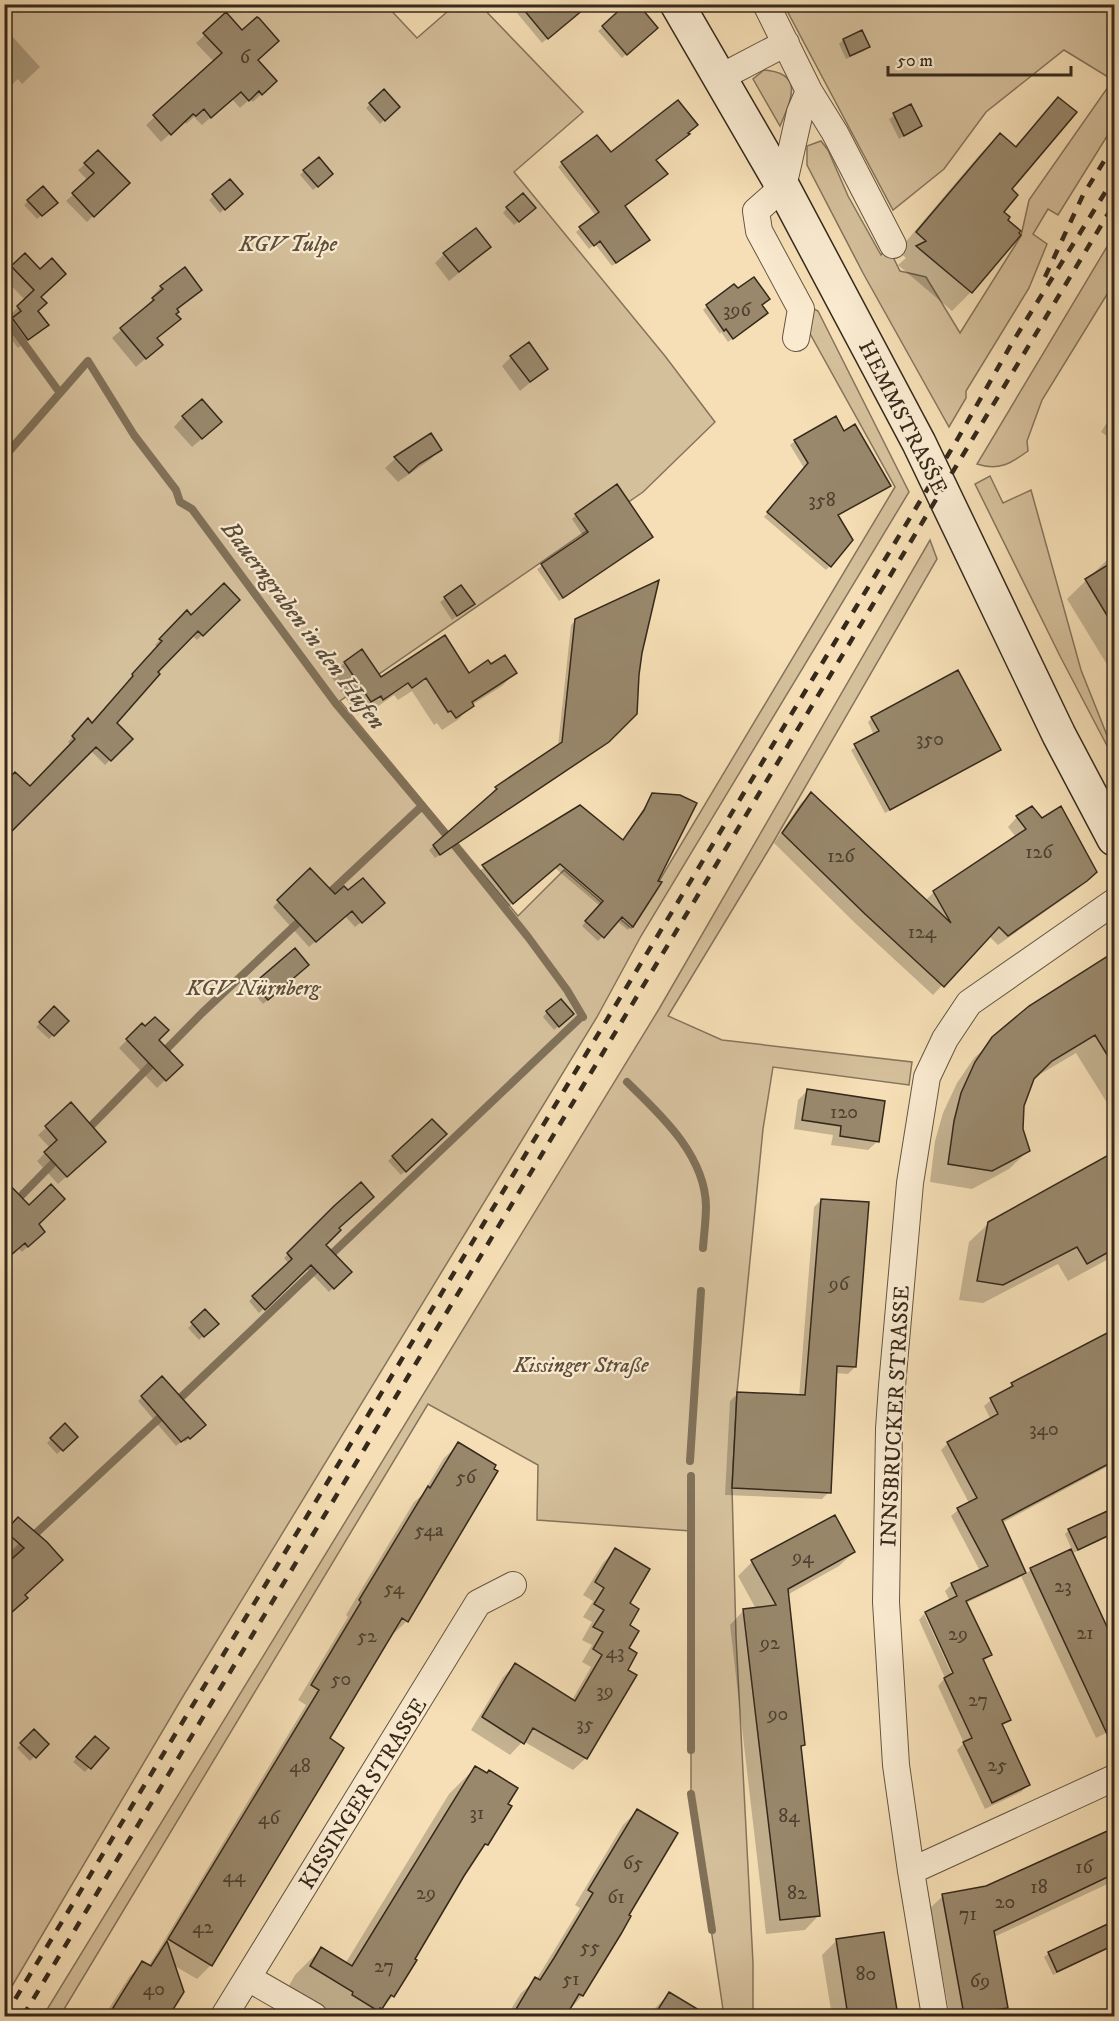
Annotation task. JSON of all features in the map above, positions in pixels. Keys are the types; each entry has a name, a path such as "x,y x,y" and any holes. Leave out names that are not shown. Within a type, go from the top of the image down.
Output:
{"street":[{"name":"HEMMSTRASSE","path":"677,4 783,187 919,443 1059,735 1114,839"},
{"path":"766,4 809,91 835,133 892,245"},
{"path":"721,77 786,43"},
{"path":"796,338 801,309 759,231 756,211 783,187 800,112 809,91"},
{"name":"INNSBRUCKER STRASSE","path":"935,2016 896,1764 885,1602 888,1429 910,1183 927,1077 945,1039 969,1003 1114,902"},
{"name":"KISSINGER STRASSE","path":"224,2016 478,1603 513,1586"},
{"path":"911,1871 1114,1778"},
{"path":"248,1977 314,2016"}],"green space":[{"path":"5,5 386,5 417,38 455,5 480,5 583,112 514,172 665,356 715,422 643,492 340,701 518,916 564,870 631,928 895,487 808,330 809,306 818,311 909,492 641,936 597,1017 182,1698 5,1998"},
{"path":"784,5 1114,5 1114,125 1058,215 1048,209 1033,234 1047,244 1029,288 966,391 966,398 949,427 863,273 807,165 807,146 821,141 828,150 848,196 881,255 888,247 900,271 926,277 960,333 1021,236 1029,200 1113,80 1064,50 986,112 944,169 893,210"},
{"path":"764,70 785,76 792,89 791,98 780,126 753,79"},
{"path":"1114,235 1114,283 1042,400 1027,441 1028,451 1004,465 991,467 977,464"},
{"path":"990,476 1003,503 1031,490 1081,670 1114,753 1114,759 975,484"},
{"name":"Kissinger Straße","path":"930,540 937,559 774,841 668,1016 722,1040 912,1062 909,1085 773,1067 763,1129 737,1392 732,1488 736,1637 753,1963 753,2016 724,2016 691,1794 691,1531 537,1520 538,1465 428,1404 60,2016 43,2016 659,1009"}],"building":[{"path":"519,4 590,4 548,39"},
{"path":"626,4 638,4 658,28 627,55 602,26"},
{"path":"226,12 242,30 257,17 259,18 279,41 258,60 277,81 262,95 259,91 249,101 241,92 211,118 204,109 196,116 193,114 171,135 153,115 222,53 203,33"},
{"path":"862,30 870,47 850,56 843,39"},
{"path":"384,89 400,107 385,121 369,103"},
{"path":"1058,97 1077,112 1012,189 1018,195 1004,212 1010,217 1008,220 1021,231 1019,233 1021,235 972,293 916,246 926,241 916,232 1000,133 1016,147"},
{"path":"678,100 698,125 656,160 668,174 625,206 650,240 616,263 600,241 594,246 579,227 599,212 561,162 597,135 611,152"},
{"path":"911,104 922,126 904,136 893,113"},
{"path":"98,150 130,183 94,217 72,193 94,173 84,163"},
{"path":"319,157 333,174 318,187 303,170"},
{"path":"230,179 243,194 225,210 212,194"},
{"path":"43,186 58,203 42,216 27,200"},
{"path":"523,193 536,208 519,222 506,207"},
{"path":"476,228 491,247 459,272 443,253"},
{"path":"25,253 40,269 52,258 66,274 41,297 47,303 38,311 49,325 28,340 12,318 21,311 17,306 34,290 11,266"},
{"path":"185,267 202,290 177,309 179,312 176,314 181,319 157,338 163,345 146,359 120,328 154,300 152,298 163,289 160,286"},
{"path":"754,277 770,299 762,305 768,313 733,339 726,329 724,331 706,305 734,284 738,288"},
{"path":"529,342 548,369 530,382 510,356"},
{"path":"202,399 222,422 202,439 182,416"},
{"path":"836,416 844,431 855,424 891,486 838,515 853,540 831,567 767,512 808,463 794,440"},
{"path":"431,433 442,450 409,473 394,457"},
{"path":"617,484 653,537 563,598 541,564 588,532 575,514"},
{"path":"1114,561 1114,627 1085,579"},
{"path":"659,580 642,653 637,714 609,742 440,855 433,845 497,789 495,787 562,742 575,619"},
{"path":"224,583 240,600 203,636 198,631 158,672 160,674 117,723 133,739 111,761 96,747 4,839 4,783 15,772 30,786 75,739 72,736 88,718 92,723 162,641 159,639 187,610 191,615"},
{"path":"461,585 475,604 457,616 444,597"},
{"path":"445,635 469,673 488,660 491,664 505,655 517,673 472,702 474,706 456,718 451,711 448,712 426,678 412,688 408,683 383,700 381,696 371,702 344,662 362,649 381,677"},
{"path":"958,670 1001,750 890,810 854,744 879,731 871,717"},
{"path":"811,792 951,923 933,891 1026,829 1016,816 1032,806 1042,818 1061,806 1097,872 1008,936 999,927 944,987 782,833"},
{"path":"652,793 680,795 697,803 658,881 662,882 633,927 622,917 604,938 585,921 603,901 560,864 513,904 482,865 580,805 623,840 644,810"},
{"path":"310,868 335,894 344,886 348,890 363,878 385,903 362,923 352,911 316,942 277,900"},
{"path":"295,948 309,965 268,1000 253,984"},
{"path":"1114,952 1114,1066 1095,1035 1052,1061 1034,1079 1024,1106 1023,1129 1030,1151 992,1171 948,1164 954,1121 961,1093 975,1062 992,1037 1029,1006"},
{"path":"561,999 574,1014 559,1027 546,1011"},
{"path":"54,1006 69,1021 54,1036 39,1022"},
{"path":"155,1017 169,1030 159,1040 183,1065 166,1081 126,1039 142,1023 145,1026"},
{"path":"807,1089 885,1101 879,1142 840,1136 841,1126 802,1120"},
{"path":"71,1102 106,1142 67,1177 44,1152 57,1140 45,1126"},
{"path":"432,1119 447,1134 406,1172 392,1156"},
{"path":"1114,1152 1114,1249 1087,1264 1077,1247 1003,1285 977,1281 988,1222"},
{"path":"4,1179 29,1205 51,1184 65,1199 39,1224 45,1232 28,1247 25,1243 4,1261"},
{"path":"361,1182 374,1197 339,1228 341,1230 326,1245 352,1272 334,1289 311,1265 265,1310 252,1296 292,1259 287,1253"},
{"path":"821,1199 869,1202 856,1367 837,1366 831,1493 732,1488 737,1392 805,1395"},
{"path":"205,1309 219,1324 204,1337 191,1322"},
{"path":"1109,1332 1114,1343 1114,1461 1002,1520 1026,1573 966,1601 992,1655 983,1659 1011,1720 1002,1724 1030,1785 992,1803 963,1742 972,1738 944,1678 953,1673 925,1612 957,1596 951,1583 988,1566 957,1508 977,1498 947,1442 998,1414 990,1398 1013,1386 1011,1383"},
{"path":"162,1376 206,1425 190,1439 188,1437 181,1442 141,1396"},
{"path":"65,1423 78,1437 63,1451 50,1438"},
{"path":"458,1442 496,1465 494,1469 498,1471 408,1622 402,1618 330,1738 344,1748 212,1966 168,1939 319,1690 311,1685 361,1602 359,1600 428,1486 430,1488"},
{"path":"1114,1508 1114,1533 1078,1550 1068,1529"},
{"path":"835,1515 855,1552 788,1589 805,1745 801,1746 820,1916 780,1920 743,1609 776,1605 751,1560"},
{"path":"18,1517 47,1542 63,1560 25,1595 28,1598 4,1619 4,1566 24,1548 5,1531"},
{"path":"615,1548 650,1569 630,1603 639,1609 630,1625 639,1631 629,1648 637,1653 628,1670 637,1675 587,1759 533,1728 524,1744 482,1717 515,1663 575,1701 602,1655 593,1649 603,1632 593,1627 604,1610 594,1604 604,1588 595,1582"},
{"path":"1071,1549 1114,1642 1114,1749 1030,1568"},
{"path":"34,1729 49,1744 36,1758 20,1743"},
{"path":"95,1736 109,1748 91,1769 76,1757"},
{"path":"475,1766 487,1773 489,1770 518,1788 508,1804 512,1806 488,1845 485,1844 464,1876 394,1997 391,1995 382,2009 378,2011 352,1995 353,1992 310,1966 321,1947 352,1966"},
{"path":"637,1809 678,1833 629,1915 631,1916 621,1934 583,1996 579,1994 566,2016 512,2016 535,1977 540,1980 554,1958 593,1893 588,1890"},
{"path":"1114,1828 1114,1874 994,1931 1008,2008 964,2015 942,1894 986,1886"},
{"path":"1114,1921 1114,1945 1057,1972 1048,1952"},
{"path":"884,1932 898,2016 848,2016 836,1939"},
{"path":"167,1941 184,1992 169,2016 108,2016 142,1961 151,1966"},
{"path":"669,1992 709,2016 654,2016"}],"waterway":[{"name":"Bauerngraben in den Hufen","path":"4,316 60,393"},
{"name":"Bauerngraben in den Hufen","path":"4,457 88,361 134,435 176,490 180,502 192,509 337,705 528,937 567,990 583,1017"},
{"path":"325,897 422,806"},
{"path":"85,1132 202,1013 305,916"},
{"path":"175,1403 582,1016"},
{"name":"Bauerngraben in den Hufen","path":"627,1082 667,1122 690,1153 698,1170 704,1187 706,1206 703,1248"},
{"path":"15,1202 59,1157"},
{"name":"Bauerngraben in den Hufen","path":"690,1461 701,1291"},
{"path":"4,1563 166,1412"},
{"name":"Bauerngraben in den Hufen","path":"691,1476 691,1750"},
{"name":"Bauerngraben in den Hufen","path":"691,1794 712,1930"}],"railway":[{"path":"1045,277 1083,195 1114,145"},
{"path":"5,2016 957,440 1012,343 1114,178"},
{"path":"23,2016 1114,204"}],"park label":[{"name":"KGV Tulpe","path":"288,243"},
{"name":"KGV Nürnberg","path":"253,987"}]}
